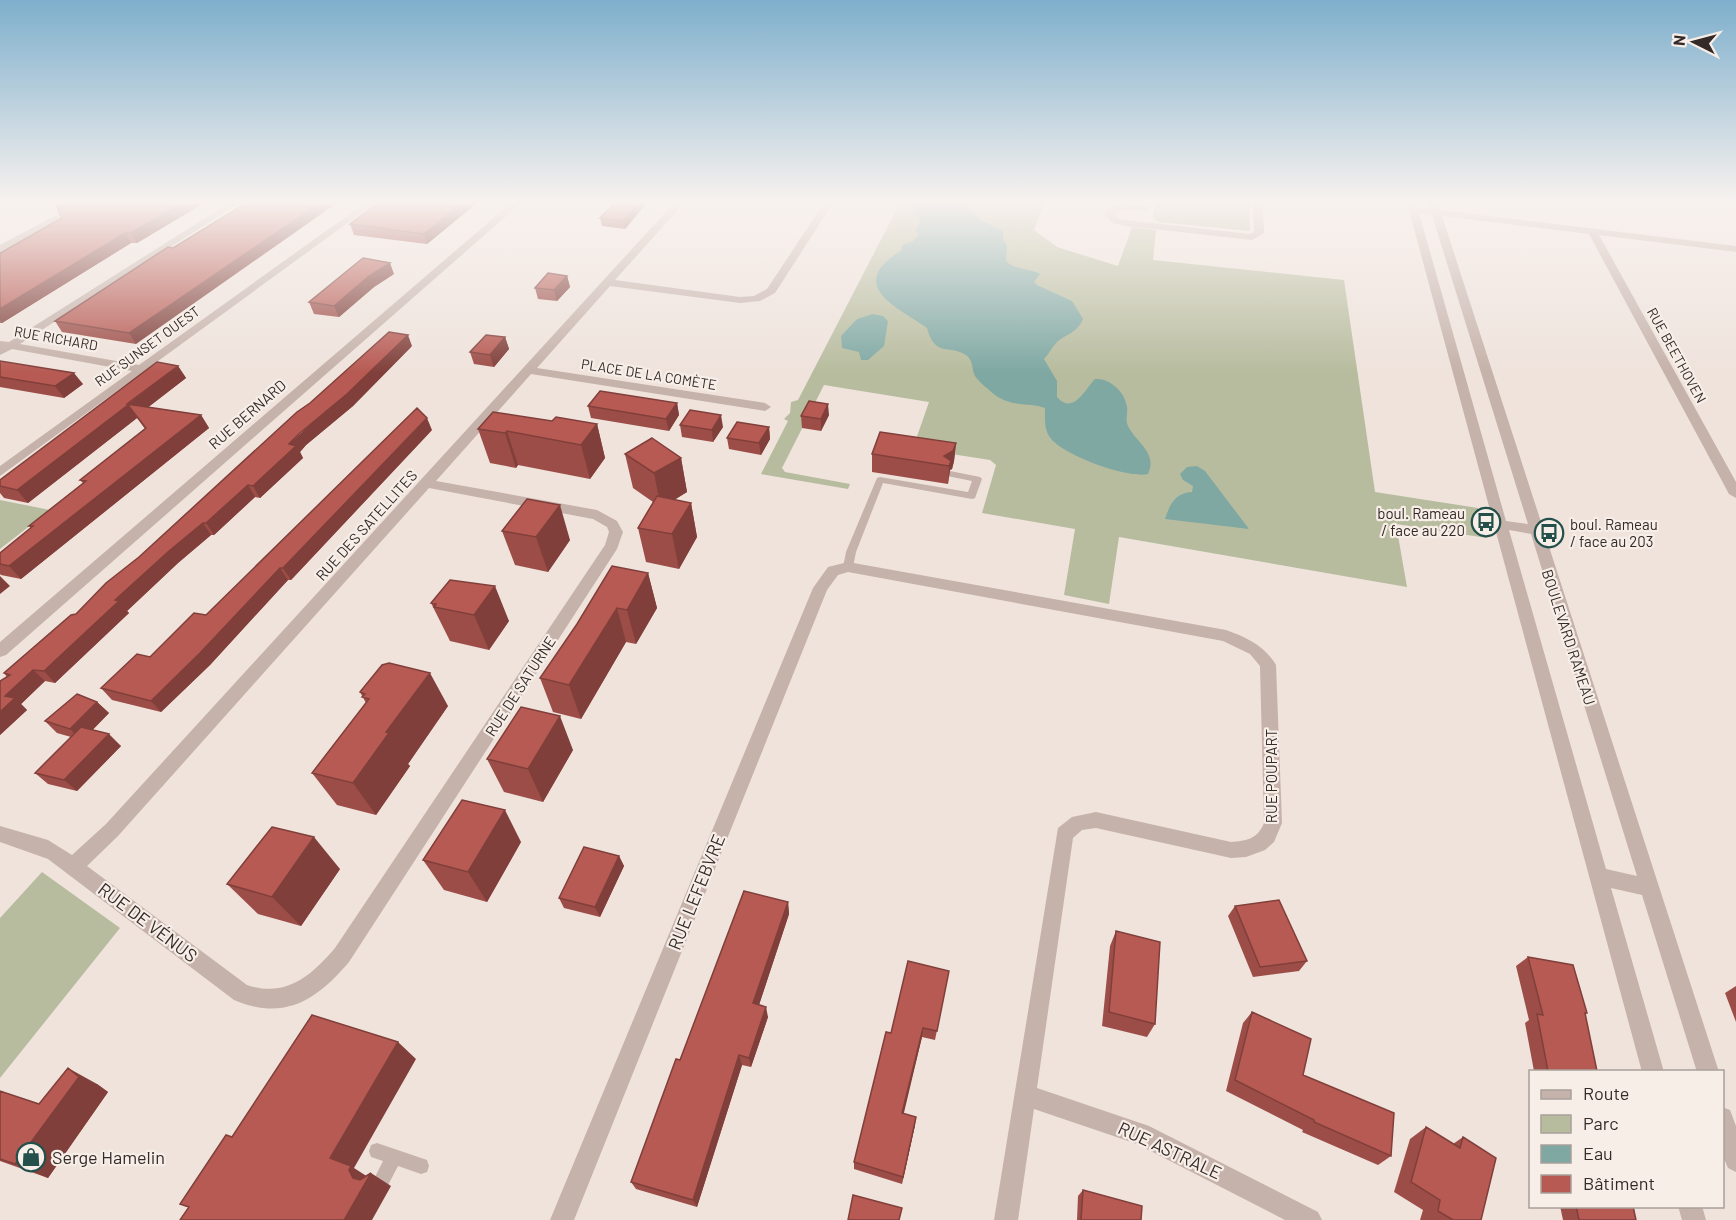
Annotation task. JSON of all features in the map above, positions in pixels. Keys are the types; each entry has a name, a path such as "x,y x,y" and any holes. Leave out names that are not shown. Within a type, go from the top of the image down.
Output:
{"street":[{"path":"3,347 142,260"},
{"name":"RUE SUNSET OUEST","path":"0,472 291,260"},
{"name":"RUE BERNARD","path":"0,651 449,260"},
{"name":"RUE DES SATELLITES","path":"73,866 112,830 627,260"},
{"path":"607,282 740,300 761,298 771,291 791,260"},
{"name":"BOULEVARD RAMEAU","path":"1432,260 1535,530 1708,1070"},
{"name":"BOULEVARD RAMEAU","path":"1446,260 1499,524 1653,1070"},
{"name":"RUE BEETHOVEN","path":"1608,260 1736,494"},
{"name":"RUE RICHARD","path":"3,347 141,369"},
{"name":"PLACE DE LA COMÈTE","path":"528,370 765,407"},
{"name":"RUE DE SATURNE","path":"296,994 318,981 342,955 593,575 616,536 612,524 603,516 425,483"},
{"path":"1499,524 1535,530"},
{"name":"RUE POUPART","path":"843,568 1226,636 1256,650 1268,665 1274,812 1273,823 1266,840 1251,848 1231,849 1096,820 1078,823 1064,834 1006,1220"},
{"name":"RUE LEFEBVRE","path":"562,1220 820,588 829,574 843,568"},
{"name":"RUE DE VÉNUS","path":"0,834 41,846 73,866 241,993 265,1001 296,994"},
{"path":"1599,876 1649,888"},
{"name":"RUE ASTRALE","path":"1024,1095 1142,1134 1310,1220"},
{"path":"1724,1124 1736,1160"}],"lane":[{"path":"843,568 880,480 972,496 977,479 950,474"},
{"path":"377,1151 421,1166"},
{"path":"380,1182 394,1157"}],"green space":[{"path":"871,260 1099,260 1118,266 1120,260 1153,260 1344,280 1375,492 1478,508 1487,538 1396,524 1407,587 1119,537 1109,604 1064,595 1075,529 982,513 996,465 990,460 913,448 929,402 824,385 782,468 785,472 850,484 848,489 761,474 788,421 784,419 790,413 791,402 798,400"},
{"path":"0,500 50,510 0,549"},
{"path":"42,872 120,928 0,1078 0,918"}],"water":[{"path":"888,260 1006,260 1013,266 1040,274 1034,282 1072,301 1083,319 1075,330 1057,342 1044,359 1057,381 1057,397 1063,402 1073,402 1095,379 1101,379 1116,387 1126,401 1128,426 1148,454 1150,466 1148,474 1126,473 1079,457 1055,443 1049,436 1045,422 1045,408 1008,402 995,395 975,376 969,357 960,352 938,347 930,337 927,328 890,303 881,294 876,284 877,274"},
{"path":"873,314 883,316 888,321 884,346 868,360 861,360 859,352 842,348 841,336 857,319"},
{"path":"1197,466 1205,471 1249,529 1165,519 1177,497 1192,492 1193,486 1183,480 1180,474 1187,467"}],"building":[{"path":"0,260 81,260 0,309"},
{"path":"148,260 236,260 129,333 55,321"},
{"path":"361,260 390,263 369,276 334,306 309,302"},
{"path":"548,273 567,276 554,290 535,288"},
{"path":"389,332 408,335 347,394 300,433 289,444 296,446 253,486 248,485 206,523 203,523 169,551 115,600 119,601 44,671 33,670 5,696 15,698 0,712 0,681 10,675 4,673 71,615 76,614 106,583 139,557 297,412"},
{"path":"486,335 505,337 490,355 470,352"},
{"path":"0,361 74,373 55,386 0,377"},
{"path":"157,362 178,366 127,404 201,415 9,566 0,564 0,553 33,526 29,526 86,481 80,480 146,428 128,405 17,490 0,486 0,480"},
{"path":"600,391 677,403 666,419 588,406"},
{"path":"809,401 828,404 821,419 801,416"},
{"path":"417,408 427,418 151,701 101,688 137,654 150,657 194,613 206,615"},
{"path":"690,410 721,415 712,430 680,425"},
{"path":"493,412 552,421 556,417 597,424 581,445 507,431 505,433 478,429"},
{"path":"737,422 769,427 759,443 727,438"},
{"path":"880,432 956,443 953,451 944,456 951,461 949,466 872,454"},
{"path":"652,438 681,458 654,473 625,454"},
{"path":"657,496 691,503 672,534 638,528"},
{"path":"527,499 560,505 536,537 502,531"},
{"path":"612,566 648,573 627,610 617,608 569,685 540,678 577,624"},
{"path":"450,580 495,586 474,615 434,607 436,604 431,603"},
{"path":"389,663 430,673 386,732 389,733 353,783 312,773 369,699 362,697 365,694 360,692 382,665"},
{"path":"77,694 97,702 70,729 45,721"},
{"path":"521,707 560,716 528,769 487,759"},
{"path":"81,727 109,734 64,780 35,773"},
{"path":"462,800 505,810 468,872 423,860"},
{"path":"272,827 314,837 272,897 227,884"},
{"path":"584,847 619,856 595,907 559,898"},
{"path":"744,891 788,902 753,1003 766,1007 749,1058 739,1055 693,1200 631,1182 676,1059 680,1060"},
{"path":"1279,900 1307,961 1260,967 1235,906"},
{"path":"1116,931 1160,942 1155,1024 1109,1012"},
{"path":"1528,957 1573,965 1587,1013 1585,1013 1597,1070 1548,1070 1537,1014 1543,1015"},
{"path":"908,961 949,971 937,1031 923,1028 902,1113 916,1117 903,1177 854,1162 886,1032 891,1033"},
{"path":"1252,1012 1311,1039 1303,1075 1394,1113 1391,1156 1314,1122 1235,1080"},
{"path":"312,1015 398,1042 330,1158 351,1166 349,1170 353,1178 360,1180 371,1173 344,1220 180,1220 189,1207 180,1204 226,1135 232,1137"},
{"path":"68,1068 79,1077 15,1164 0,1159 0,1091 39,1104"},
{"path":"1426,1127 1460,1148 1463,1137 1496,1158 1481,1220 1453,1220 1438,1211 1440,1200 1411,1182"},
{"path":"1083,1190 1142,1206 1141,1220 1081,1220"},
{"path":"853,1195 902,1208 899,1220 848,1220"},
{"path":"1576,1208 1633,1208 1636,1220 1579,1220"}],"place":[{"name":"boul. Rameau / face au 220","path":"1486,522"},
{"name":"boul. Rameau / face au 203","path":"1549,533"},
{"name":"Serge Hamelin","path":"31,1157"}]}
